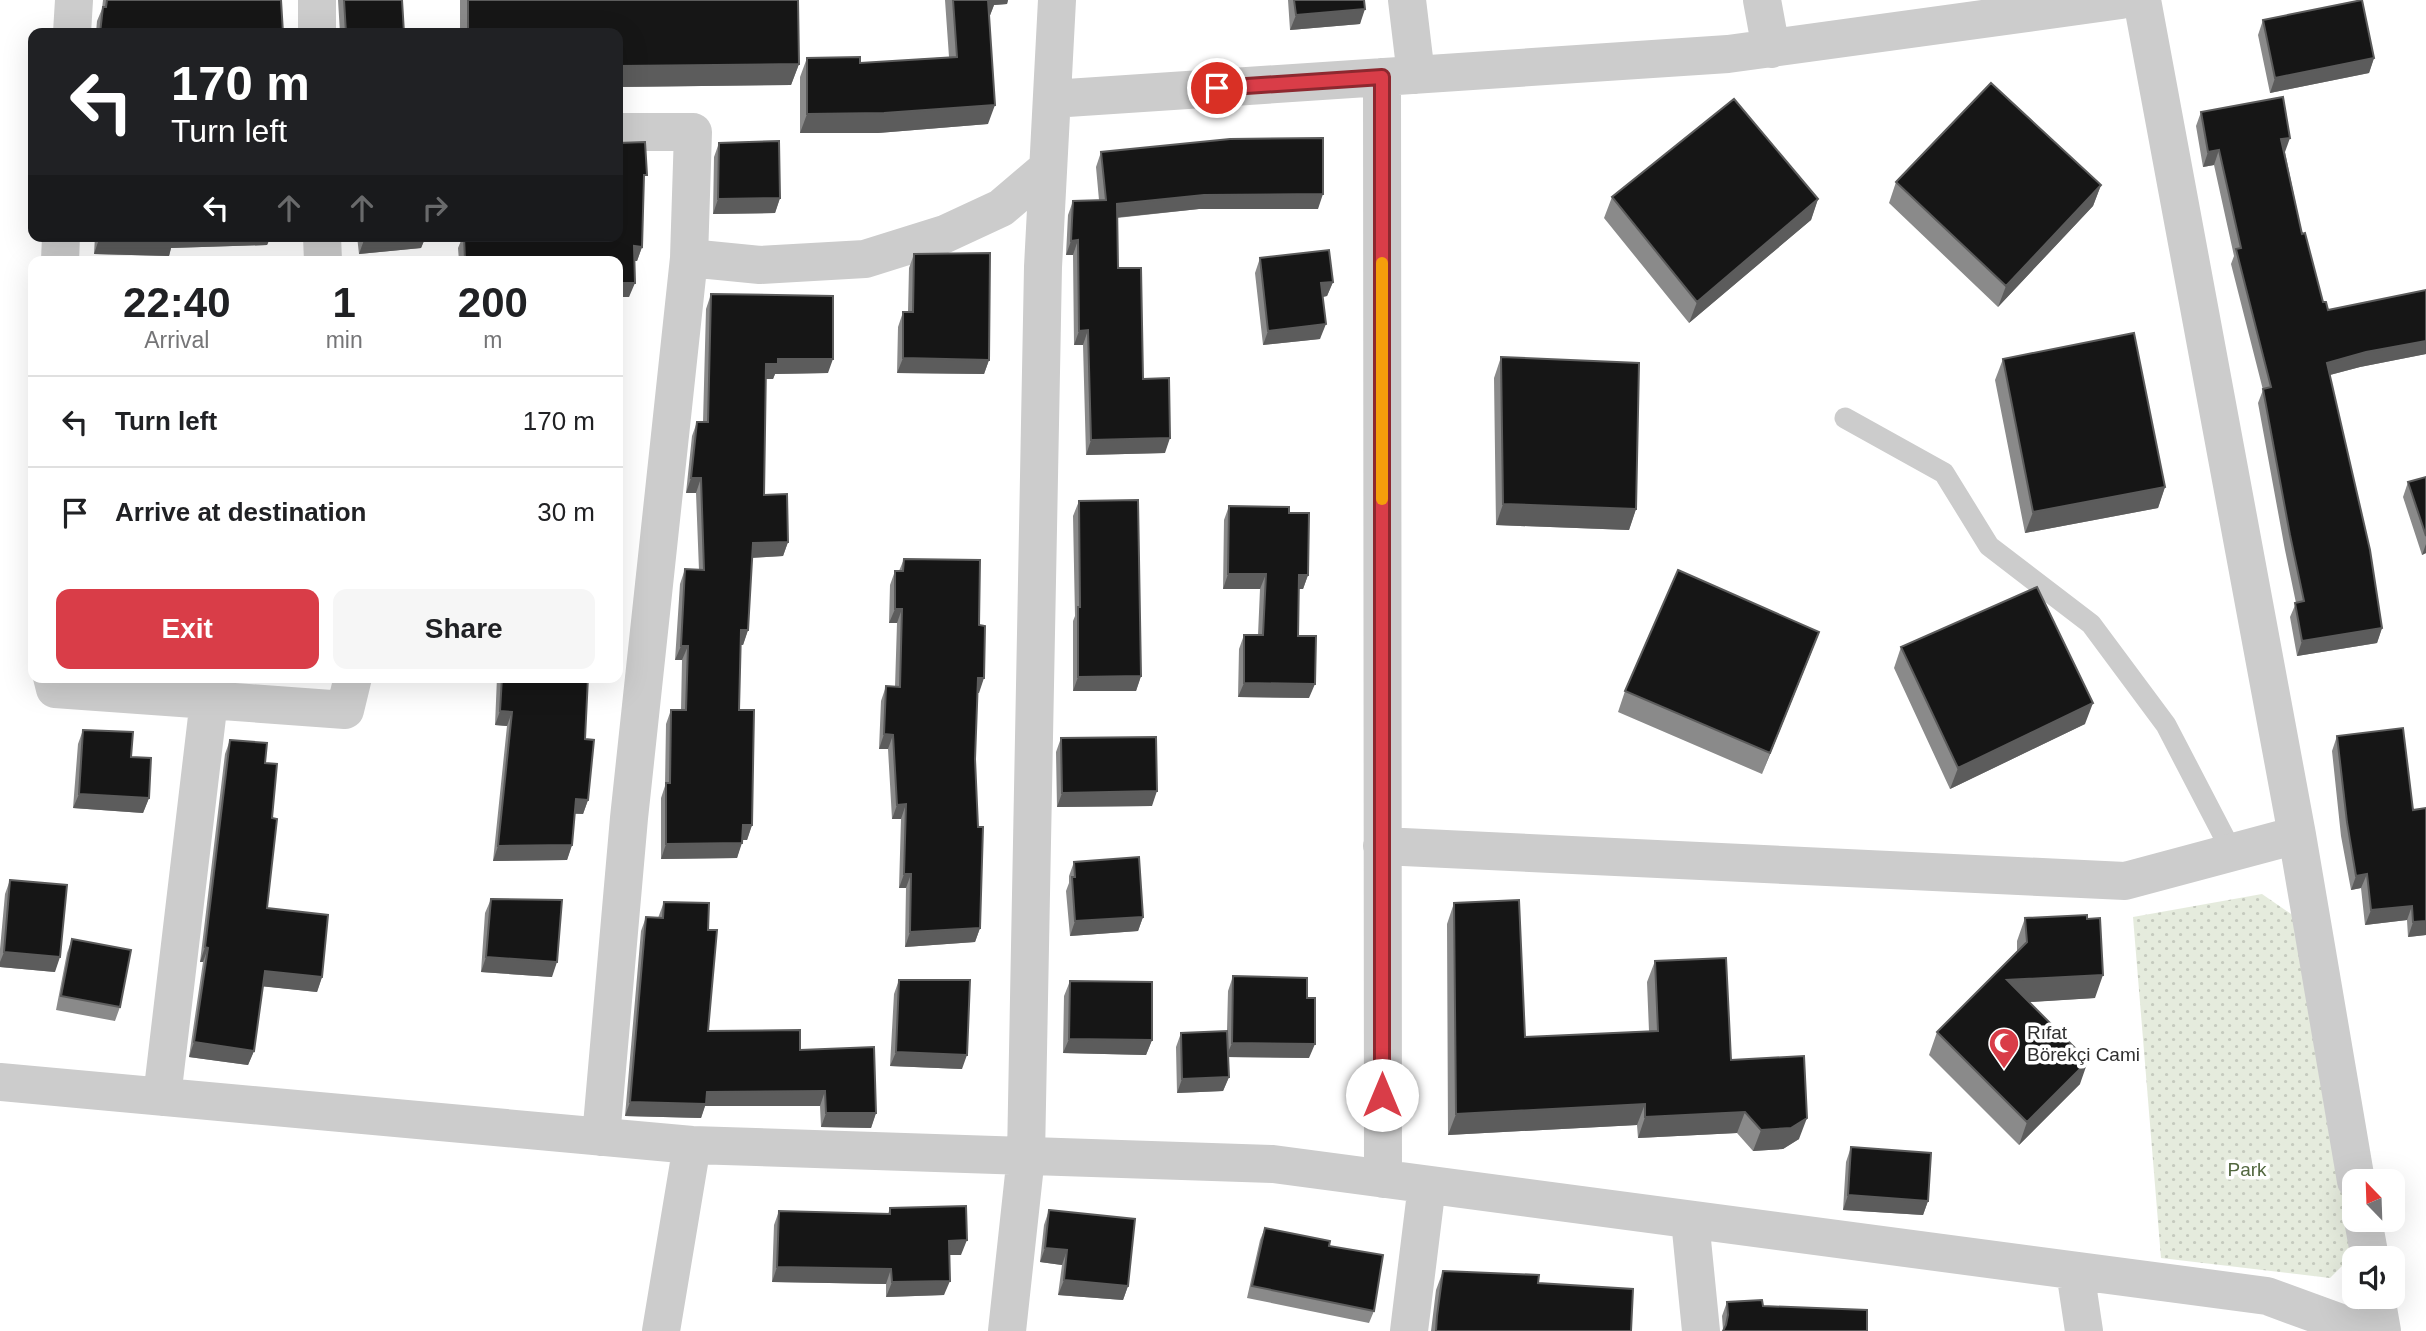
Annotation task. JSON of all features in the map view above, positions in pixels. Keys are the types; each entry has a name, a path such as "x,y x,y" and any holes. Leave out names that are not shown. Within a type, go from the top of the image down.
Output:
{"street":[{"path":"72,28 74,0"},
{"path":"317,0 317,28"},
{"path":"1007,1331 1026,1156 1042,281 1057,0"},
{"path":"1382,1179 1382,846 1399,76 1407,0"},
{"path":"1762,0 1771,49"},
{"path":"2142,0 2297,835 2355,1169"},
{"path":"1052,99 1714,55 2106,2"},
{"path":"601,1137 629,818 689,258 693,132 623,132"},
{"path":"689,258 760,265 865,259 944,234 1001,208 1048,167"},
{"path":"54,683 55,689 345,710 352,683"},
{"path":"162,1097 209,700"},
{"path":"1382,846 2125,881 2297,835"},
{"path":"0,1082 692,1145 1273,1164 2267,1296 2363,1331"},
{"path":"661,1331 692,1145"},
{"path":"1409,1331 1427,1185"},
{"path":"1690,1220 1701,1331"},
{"path":"2075,1271 2084,1331"},
{"path":"2378,1309 2382,1331"}],"lane":[{"path":"1845,418 1944,473 1989,546 2091,624 2166,725 2232,852"}],"green space":[{"name":"Park","path":"2262,894 2294,916 2342,1176 2342,1232 2352,1232 2355,1246 2342,1246 2342,1266 2330,1278 2161,1258 2133,917"}],"building":[{"path":"107,0 281,0 283,28 101,28 103,7 106,7"},
{"path":"344,0 402,0 404,28 346,28"},
{"path":"468,0 798,0 799,64 623,66 623,28 468,28"},
{"path":"953,0 988,0 995,105 884,113 807,114 807,58 860,57 860,63 957,57"},
{"path":"1294,0 1364,0 1365,9 1296,15"},
{"path":"2362,0 2374,58 2275,78 2263,20"},
{"path":"1991,83 2101,185 2006,286 1896,182"},
{"path":"2283,97 2290,138 2281,139 2302,234 2305,233 2323,302 2326,302 2328,310 2426,290 2426,341 2366,352 2327,363 2370,550 2382,628 2302,641 2295,603 2304,601 2263,389 2271,387 2236,249 2241,248 2219,150 2208,152 2201,112"},
{"path":"1734,99 1818,199 1697,302 1612,197"},
{"path":"1323,138 1323,194 1204,195 1117,204 1118,268 1141,268 1143,379 1169,378 1170,438 1091,440 1088,330 1079,331 1078,240 1071,241 1073,201 1106,200 1101,152 1230,139"},
{"path":"779,141 780,198 718,199 719,143"},
{"path":"645,142 647,175 644,175 642,247 634,246 635,283 623,283 623,256 465,256 464,242 623,242 623,143"},
{"path":"1329,250 1333,282 1321,283 1326,324 1268,331 1260,258"},
{"path":"990,253 989,360 903,358 903,312 913,312 914,254"},
{"path":"711,294 833,296 833,359 778,359 778,364 766,364 764,495 787,494 788,542 753,543 748,630 741,630 739,710 754,710 752,825 743,825 742,843 666,844 666,783 670,783 671,710 686,710 688,646 681,646 685,569 704,570 701,478 691,478 697,422 708,422"},
{"path":"2134,333 2165,487 2033,512 2003,359"},
{"path":"1501,357 1639,363 1636,509 1503,504"},
{"path":"2426,477 2426,536 2408,482"},
{"path":"1138,500 1141,676 1078,677 1079,501"},
{"path":"1229,506 1289,507 1289,513 1309,513 1308,575 1299,575 1298,636 1316,636 1315,684 1244,683 1244,635 1263,635 1266,574 1228,574"},
{"path":"904,559 980,560 979,625 985,626 984,678 978,678 975,759 978,827 983,827 980,928 910,932 911,874 904,874 906,804 897,805 893,735 884,734 886,686 900,687 902,609 895,609 895,571 903,571"},
{"path":"1678,570 1819,632 1770,753 1625,691"},
{"path":"2037,587 2093,703 1958,768 1901,647"},
{"path":"502,683 588,683 585,739 594,740 588,800 576,799 572,845 498,846 512,712 500,711"},
{"path":"2403,728 2413,810 2426,808 2426,921 2413,922 2412,906 2371,910 2367,874 2356,876 2347,822 2337,736"},
{"path":"83,730 133,732 131,757 151,758 149,798 79,794"},
{"path":"1156,737 1157,791 1062,793 1061,738"},
{"path":"230,740 267,743 265,763 277,764 272,818 277,819 267,908 328,915 322,977 265,971 254,1051 194,1042 208,948 205,947"},
{"path":"1139,857 1143,917 1075,921 1072,877 1075,877 1074,862"},
{"path":"10,880 67,885 60,957 4,952"},
{"path":"491,899 562,900 557,962 486,957"},
{"path":"1519,900 1525,1037 1658,1031 1655,961 1726,958 1731,1060 1804,1056 1807,1118 1791,1128 1761,1130 1745,1112 1645,1117 1645,1104 1456,1114 1454,903"},
{"path":"664,902 709,903 708,930 717,930 708,1031 800,1030 800,1050 874,1047 876,1113 826,1113 825,1091 707,1092 706,1104 630,1102 646,917 663,918"},
{"path":"2087,915 2087,919 2100,918 2103,975 2007,980 2088,1061 2027,1122 1937,1032 2027,942 2025,918"},
{"path":"72,939 131,950 120,1007 61,996"},
{"path":"1233,976 1307,978 1307,998 1315,998 1315,1044 1232,1043"},
{"path":"899,980 970,980 967,1055 896,1052"},
{"path":"1070,981 1152,982 1152,1040 1069,1039"},
{"path":"1227,1031 1229,1077 1182,1079 1181,1033"},
{"path":"1851,1147 1931,1153 1928,1201 1848,1195"},
{"path":"966,1206 967,1240 949,1241 950,1281 892,1282 891,1269 777,1267 779,1211 890,1214 890,1208"},
{"path":"1049,1210 1135,1219 1128,1286 1064,1280 1067,1250 1045,1248"},
{"path":"1265,1228 1330,1241 1329,1246 1383,1255 1374,1311 1252,1286"},
{"path":"1443,1271 1539,1275 1538,1283 1633,1289 1631,1331 1436,1331"},
{"path":"1762,1300 1763,1306 1867,1310 1867,1331 1723,1331 1728,1315 1727,1302"}],"slow traffic":[{"path":"1382,263 1382,499"}],"place":[{"name":"Rıfat Börekçi Cami","path":"2004,1070"}],"route":[{"path":"1217,88 1382,77 1382,1095"}]}
